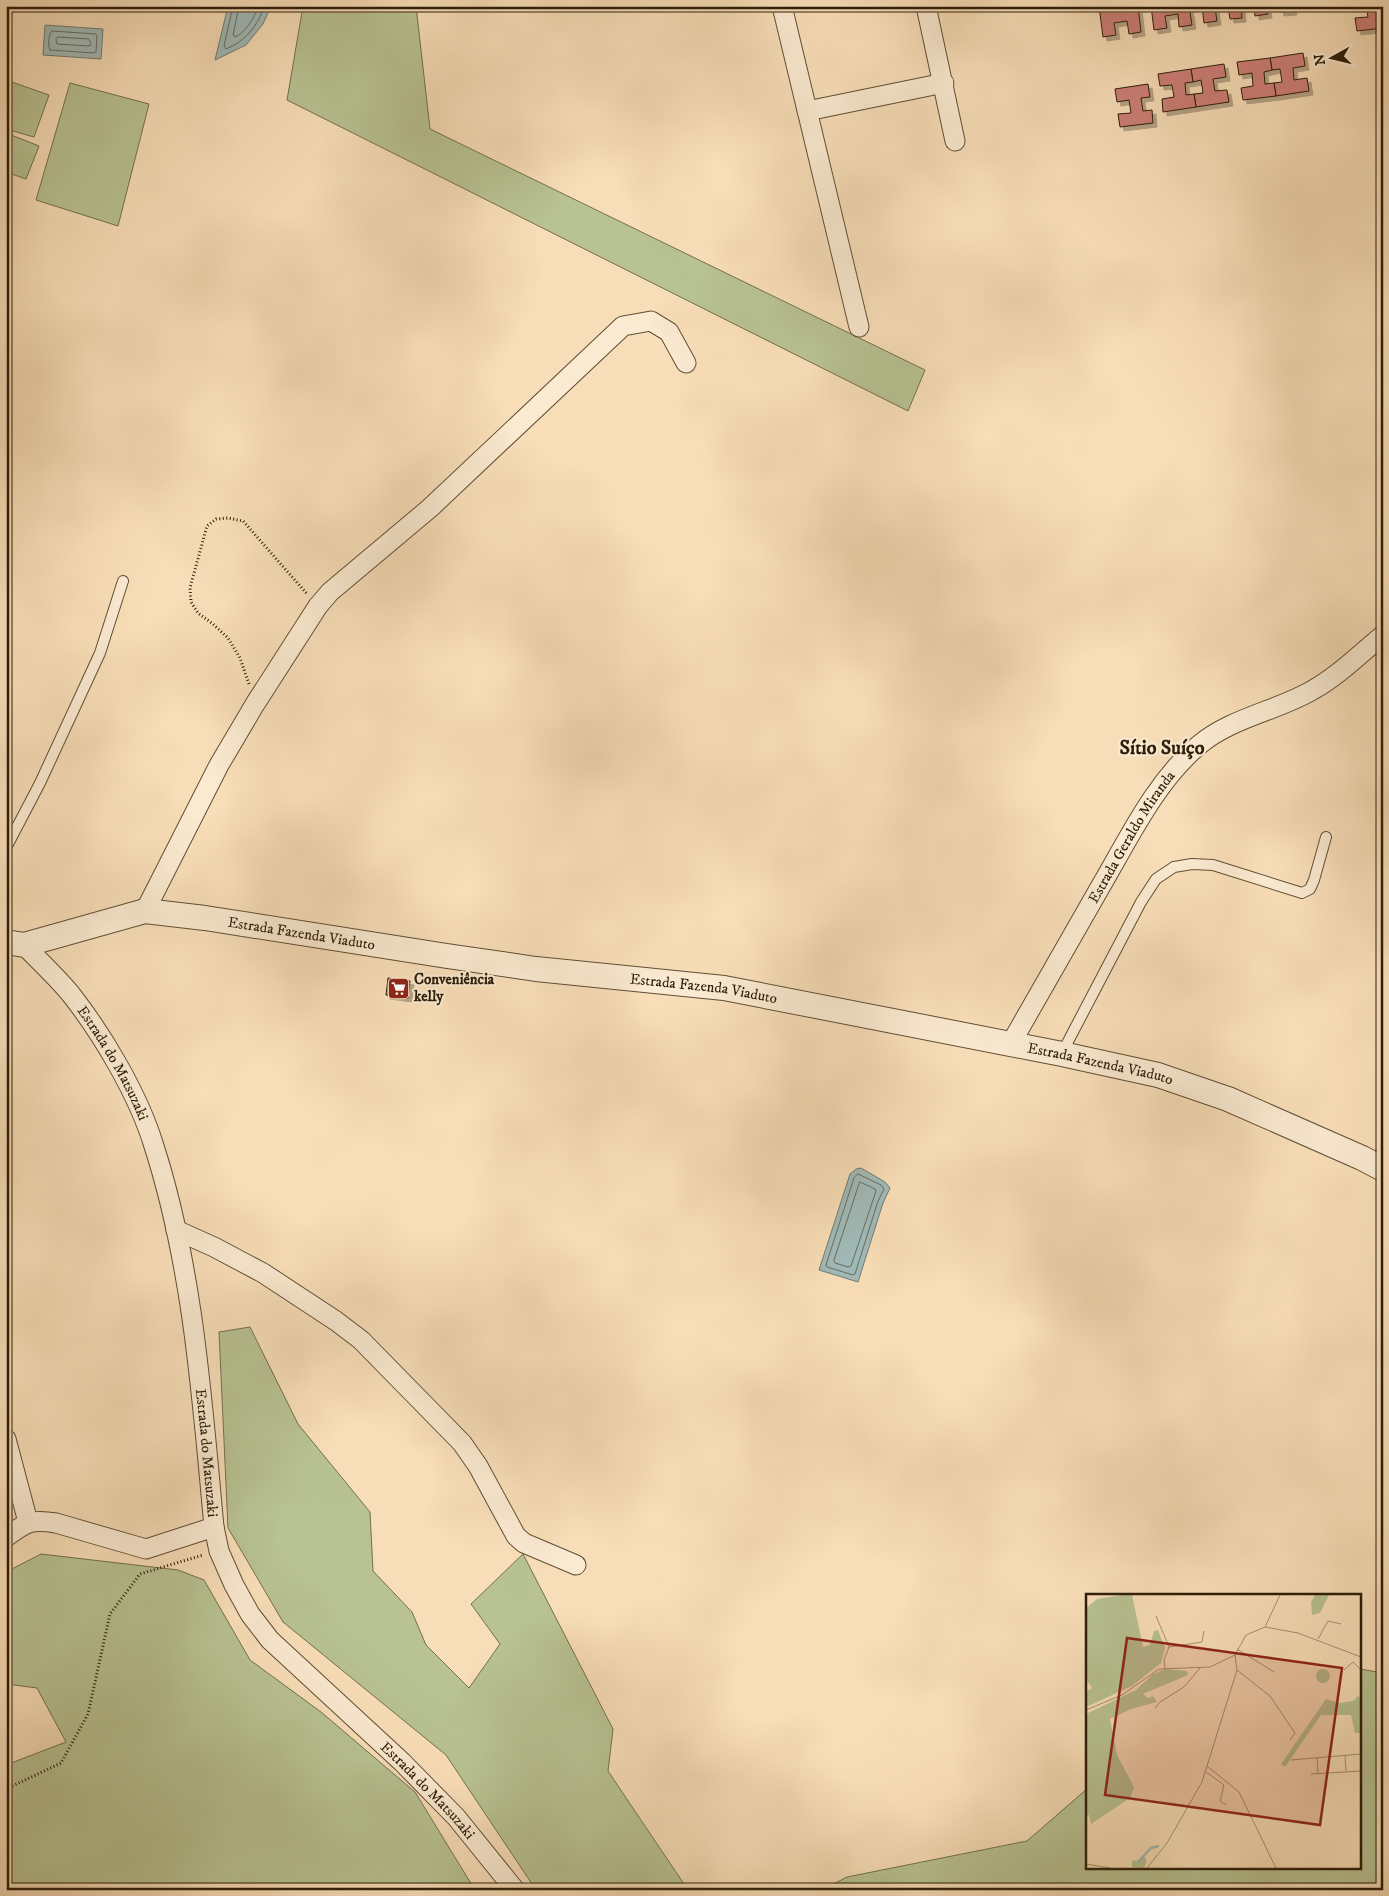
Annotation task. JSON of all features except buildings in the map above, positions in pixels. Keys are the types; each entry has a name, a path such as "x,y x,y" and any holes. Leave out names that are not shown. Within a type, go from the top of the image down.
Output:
{"street":[{"path":"782,6 860,328"},
{"path":"926,6 955,141"},
{"path":"807,111 944,83"},
{"path":"144,910 219,765 255,704 318,606 330,592 430,508 623,326 651,321 669,332 686,363"},
{"name":"Estrada Geraldo Miranda","path":"1010,1045 1150,802 1179,764 1200,744 1230,726 1311,691 1330,679 1383,635"},
{"name":"Estrada Fazenda Viaduto","path":"15,944 144,910 516,966 724,988 1062,1054 1158,1075 1228,1100 1362,1158 1383,1169"},
{"name":"Estrada do Matsuzaki","path":"15,944 73,996 106,1046 134,1096 153,1142 176,1230 190,1308 200,1378 214,1527 219,1551 234,1585 250,1614 270,1640 402,1762 456,1817 515,1890"},
{"path":"176,1230 214,1247 263,1274 336,1321 361,1340 462,1443 478,1466 516,1536 524,1543 576,1565"},
{"path":"6,1439 28,1522"},
{"path":"6,1537 28,1522 56,1523 146,1549 155,1548 214,1527"}],"lane":[{"path":"6,848 40,783 100,653 123,581"},
{"path":"1062,1054 1141,902 1156,880 1174,867 1192,864 1213,865 1302,893 1310,890 1326,837"}],"path":[{"path":"255,704 240,658 228,638 198,613 191,602 190,588 207,526 216,519 228,518 243,521 318,606"},
{"path":"6,1789 61,1763 88,1714 110,1614 140,1574 219,1551"}],"green space":[{"path":"303,6 416,6 430,129 925,370 908,411 287,100"},
{"path":"6,80 49,95 34,137 6,129"},
{"path":"70,83 149,104 118,226 36,200"},
{"path":"6,133 39,146 26,179 6,172"},
{"path":"250,1327 298,1424 370,1512 373,1571 412,1612 426,1645 469,1688 500,1644 471,1604 523,1554 613,1729 608,1771 688,1890 536,1890 446,1755 283,1622 228,1528 219,1332"},
{"path":"41,1554 178,1570 204,1580 250,1660 321,1712 415,1792 475,1890 6,1890 6,1765 66,1742 37,1688 6,1684 6,1572"},
{"path":"1362,1669 1383,1673 1383,1890 822,1890 847,1877 1027,1841 1086,1790 1086,1868 1362,1868"}],"water":[{"path":"228,6 271,6 263,24 246,45 215,60"},
{"path":"45,25 103,29 101,59 43,55"},
{"path":"861,1168 885,1182 890,1188 883,1203 858,1282 819,1270 850,1174 856,1169"}],"place":[{"name":"Conveniência kelly","path":"398,988"}],"district":[{"name":"Sítio Suíço","path":"1162,747"}]}
